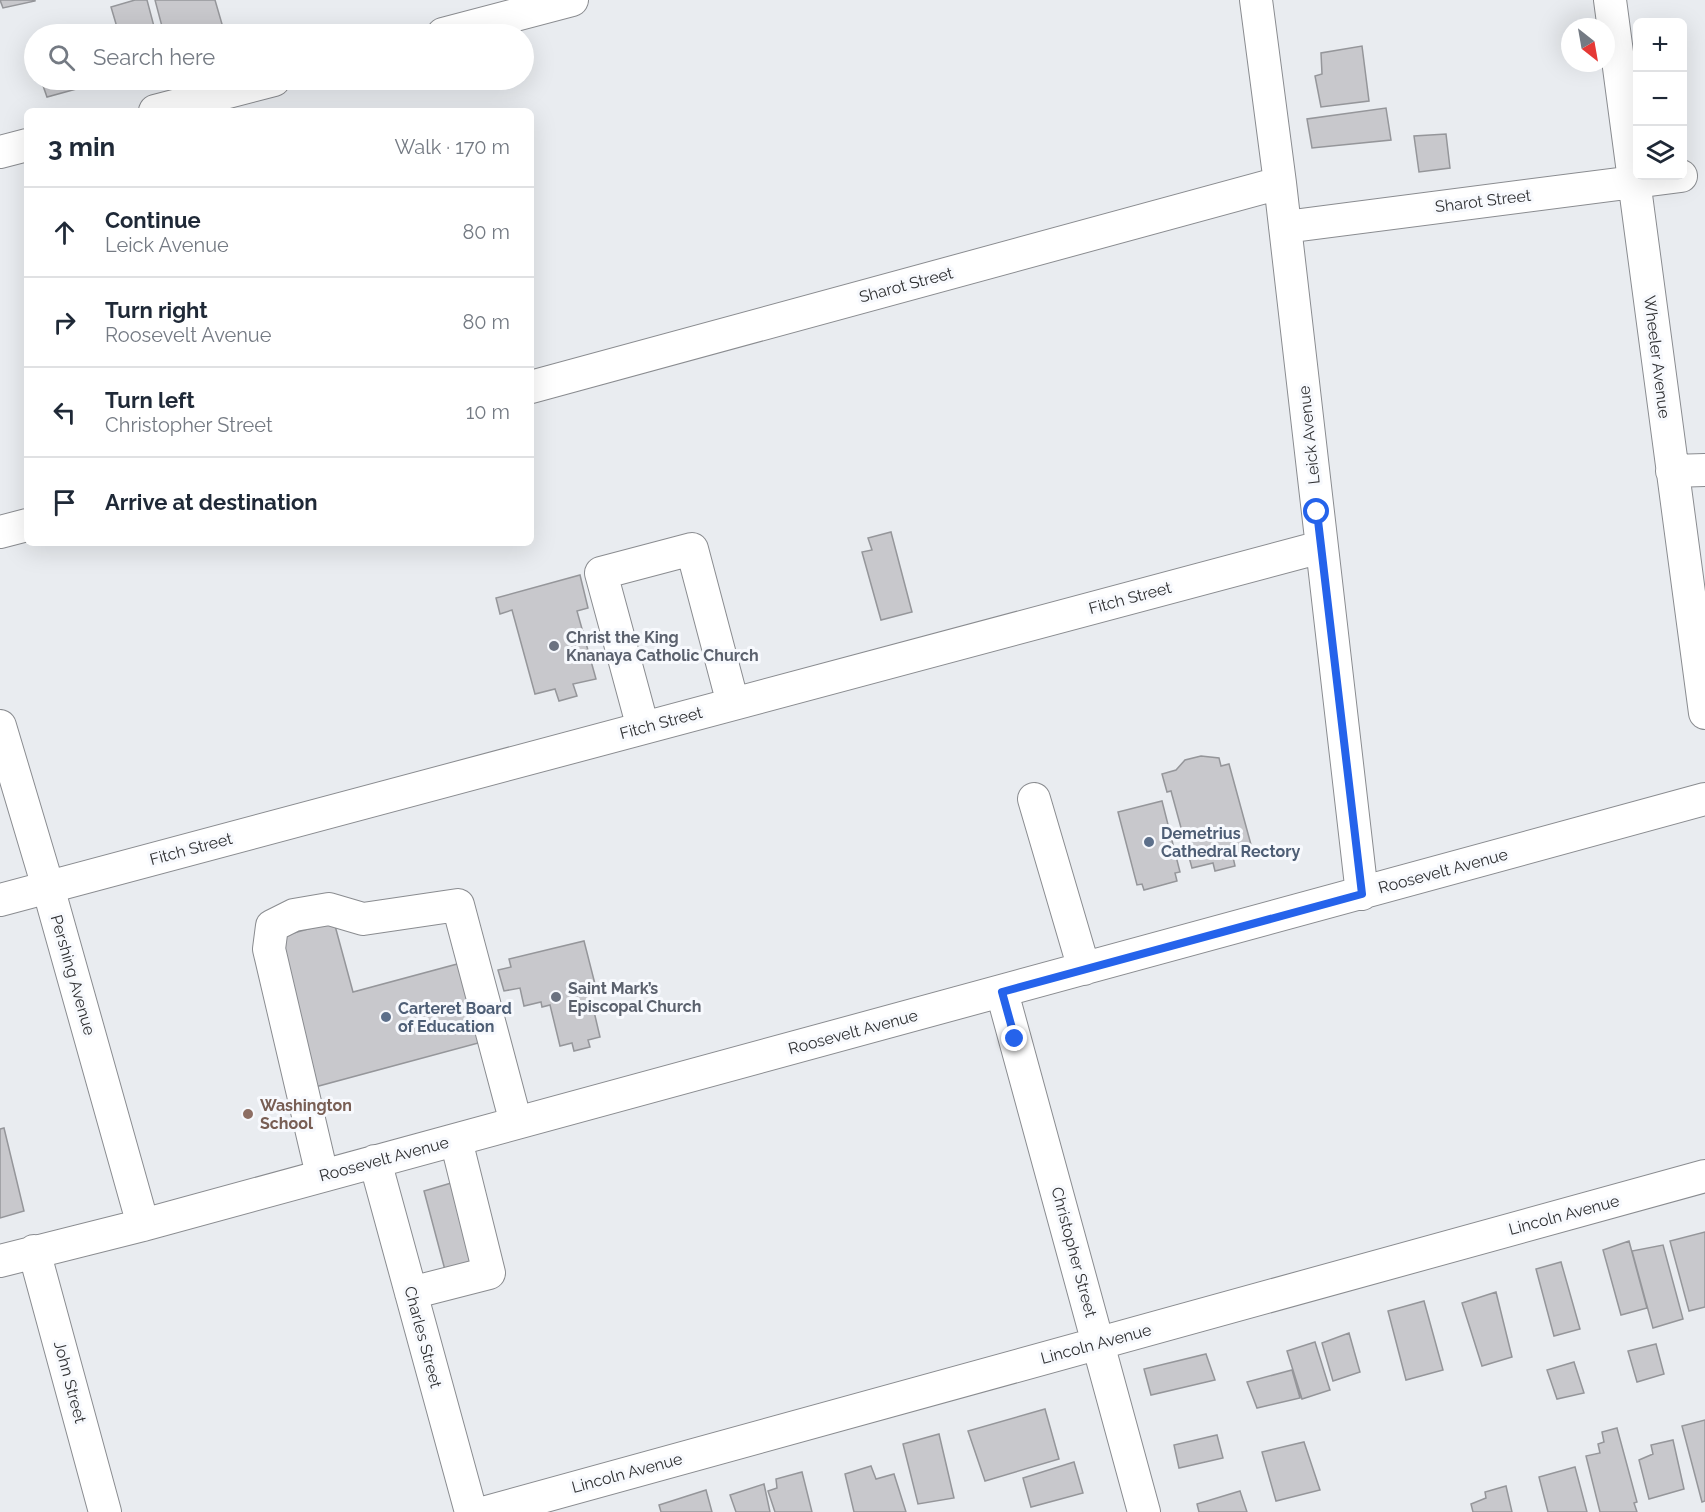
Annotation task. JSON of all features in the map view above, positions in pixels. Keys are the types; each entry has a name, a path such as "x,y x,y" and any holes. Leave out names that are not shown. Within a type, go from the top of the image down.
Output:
{"street":[{"path":"481,24 572,0"},
{"path":"1256,0 1280,183"},
{"name":"Wheeler Avenue","path":"1610,0 1705,714"},
{"path":"166,108 235,90"},
{"path":"0,152 24,146"},
{"name":"Sharot Street","path":"1687,174 1705,172"},
{"name":"Sharot Street","path":"1285,227 1648,180"},
{"name":"Leick Avenue","path":"1280,183 1362,894"},
{"name":"Sharot Street","path":"534,386 1280,183"},
{"path":"1672,471 1705,470"},
{"path":"0,532 24,526"},
{"name":"Fitch Street","path":"0,900 1321,547"},
{"path":"643,728 601,573 612,570 692,549 733,704"},
{"name":"Pershing Avenue","path":"0,726 143,1225"},
{"name":"Roosevelt Avenue","path":"0,1261 143,1225 516,1124 1705,799"},
{"path":"1034,800 1084,969"},
{"path":"322,1176 269,950 272,926 294,915 329,909 363,919 458,905 516,1124"},
{"name":"Christopher Street","path":"1002,992 1144,1512"},
{"path":"411,1293 489,1273 456,1140"},
{"name":"Charles Street","path":"375,1161 471,1512"},
{"name":"Lincoln Avenue","path":"487,1512 1705,1176"},
{"name":"John Street","path":"34,1251 105,1512"}],"building":[{"path":"0,0 35,0 35,1 3,8"},
{"path":"135,0 147,0 153,24 116,24 111,7"},
{"path":"155,0 215,0 222,24 161,24"},
{"path":"1362,46 1369,101 1321,107 1315,76 1322,74 1321,53"},
{"path":"45,90 73,90 47,97"},
{"path":"1386,108 1391,140 1312,148 1307,119"},
{"path":"1446,134 1450,168 1419,172 1414,136"},
{"path":"891,532 912,612 881,620 862,552 872,550 868,538"},
{"name":"Christ the King Knanaya Catholic Church","path":"580,575 588,608 577,611 596,679 573,684 577,696 559,701 555,689 535,694 512,610 500,614 496,598"},
{"path":"1201,756 1219,758 1221,766 1229,764 1253,852 1233,857 1235,866 1215,871 1213,863 1192,868 1171,791 1167,792 1162,774 1176,770 1185,760"},
{"name":"Demetrius Cathedral Rectory","path":"1162,801 1180,872 1175,873 1177,881 1144,890 1142,884 1137,885 1118,812"},
{"name":"Carteret Board of Education","path":"334,922 353,992 461,963 482,1042 315,1087 275,938"},
{"name":"Saint Mark’s Episcopal Church","path":"584,941 595,984 588,986 600,1037 588,1040 590,1047 574,1051 572,1043 560,1046 550,1005 542,1007 541,1002 524,1006 520,988 504,991 498,970 511,967 509,959"},
{"path":"4,1128 24,1211 0,1218 0,1129"},
{"path":"458,1181 479,1260 445,1270 424,1191"},
{"path":"1705,1232 1705,1307 1689,1311 1670,1241"},
{"path":"1629,1241 1647,1308 1621,1315 1603,1250"},
{"path":"1663,1245 1683,1319 1653,1328 1632,1251"},
{"path":"1561,1262 1580,1329 1554,1336 1536,1269"},
{"path":"1496,1292 1512,1357 1482,1366 1462,1303"},
{"path":"1424,1301 1443,1370 1406,1380 1388,1311"},
{"path":"1349,1333 1360,1372 1333,1381 1322,1343"},
{"path":"1315,1342 1330,1390 1302,1399 1287,1351"},
{"path":"1656,1344 1664,1374 1637,1382 1628,1351"},
{"path":"1206,1354 1215,1380 1151,1395 1144,1369"},
{"path":"1574,1362 1584,1393 1557,1399 1547,1370"},
{"path":"1292,1370 1300,1398 1257,1408 1247,1382"},
{"path":"1045,1409 1059,1459 985,1481 968,1431"},
{"path":"1705,1420 1705,1501 1702,1502 1682,1426"},
{"path":"1617,1428 1637,1502 1634,1503 1637,1512 1600,1512 1586,1456 1600,1453 1598,1444 1604,1442 1602,1432"},
{"path":"939,1434 954,1498 918,1504 903,1444"},
{"path":"1217,1435 1223,1458 1179,1468 1174,1445"},
{"path":"1673,1440 1684,1489 1649,1499 1639,1460 1653,1454 1651,1445"},
{"path":"1304,1442 1320,1490 1276,1501 1262,1452"},
{"path":"1074,1462 1083,1493 1031,1507 1023,1478"},
{"path":"871,1466 876,1479 894,1474 906,1512 854,1512 845,1474"},
{"path":"1575,1467 1587,1512 1548,1512 1539,1477"},
{"path":"802,1472 812,1512 775,1512 768,1491 777,1488 776,1479"},
{"path":"764,1484 770,1512 736,1512 730,1495"},
{"path":"1506,1486 1512,1512 1473,1512 1471,1504 1486,1498 1485,1492"},
{"path":"706,1490 712,1512 661,1512 659,1505"},
{"path":"1240,1491 1247,1512 1199,1512 1197,1504"}],"place":[{"name":"Christ the King Knanaya Catholic Church","path":"554,646"},
{"name":"Demetrius Cathedral Rectory","path":"1149,842"},
{"name":"Saint Mark’s Episcopal Church","path":"556,997"},
{"name":"Carteret Board of Education","path":"386,1017"},
{"name":"Washington School","path":"248,1114"}],"route":[{"path":"1015,1039 1002,992 1362,894 1317,512"}]}
